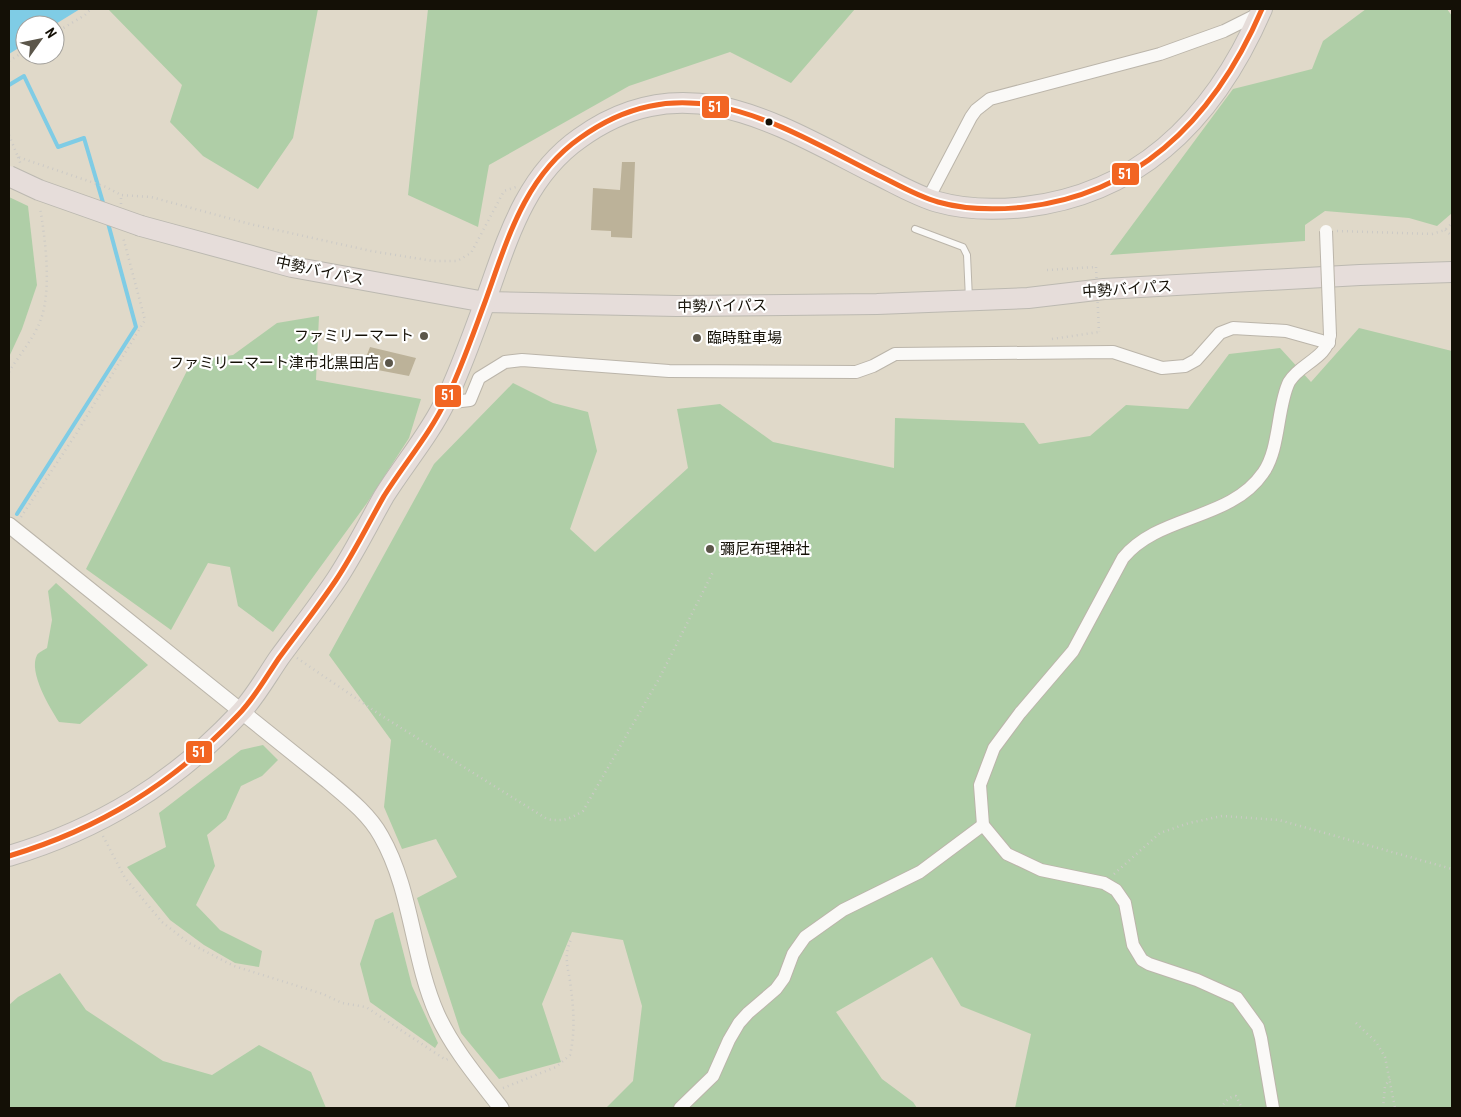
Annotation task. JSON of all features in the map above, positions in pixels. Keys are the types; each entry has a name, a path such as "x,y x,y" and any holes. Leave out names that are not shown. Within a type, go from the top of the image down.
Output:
{"highway":[{"path":"9,856 50,843 118,812 169,777 241,712 338,578 385,496 445,403 485,302 505,242 528,193 562,151 593,128 660,104 700,102 734,109 785,128 941,203 1005,209 1064,200 1092,192 1122,178 1161,151 1199,114 1237,61 1261,11"},
{"name":"中勢バイパス","path":"15,171 39,190 141,226 292,267 485,302 677,306 969,300 1028,298 1104,289 1452,272"},
{"path":"1360,275 1452,266"},
{"path":"1360,275 1452,283"}],"street":[{"path":"928,198 971,117 976,110 990,99 1160,54 1224,31 1261,11"},
{"path":"1273,1108 1258,1027 1237,998 1197,980 1142,960 1133,944 1122,896 1104,883 1041,870 1007,854 983,825 980,785 994,748 1020,713 1073,651 1123,558 1133,546 1155,532 1214,510 1252,488 1265,471 1273,449 1289,383 1300,369 1322,353 1329,339 1326,231"},
{"path":"445,403 470,400 479,378 505,362 522,360 669,371 847,372 865,370 895,354 1113,352 1162,368 1185,366 1196,360 1220,334 1233,328 1286,330 1329,339"},
{"path":"11,528 354,803 381,834 396,869 436,1012 459,1054 501,1108"},
{"path":"680,1108 713,1076 739,1023 776,989 784,978 793,954 805,937 844,910 920,872 983,825"}],"lane":[{"path":"915,229 963,247 967,255 969,300"}],"path":[{"path":"65,27 85,15 90,9"},
{"path":"9,135 18,157 15,171"},
{"path":"18,157 106,187 121,195 151,197 250,224 371,251 432,261 457,261 471,253 504,190 512,186 528,193"},
{"path":"121,195 121,205"},
{"path":"9,372 37,328 44,308 46,279 44,248 40,207 36,199"},
{"path":"1326,231 1432,234 1445,230 1452,223"},
{"path":"1445,230 1452,236"},
{"path":"11,528 76,434 146,320 123,235"},
{"path":"1048,270 1096,267 1099,332 1050,339"},
{"path":"286,650 382,716 547,819 559,821 571,818 583,811 660,677 713,572"},
{"path":"1104,883 1160,833 1188,823 1222,816 1279,820 1452,869"},
{"path":"96,823 125,878 162,922 189,944 234,966 324,994 342,1002 366,1007 446,1060 459,1054"},
{"path":"491,1096 507,1085 562,1064 570,1055 574,1017 565,958 572,937"},
{"path":"1356,1023 1380,1048 1390,1079 1395,1108"},
{"path":"1383,1108 1385,1086 1390,1079"},
{"path":"1220,1108 1228,1098 1236,1096 1242,1108"}],"green space":[{"path":"108,9 318,9 293,138 258,189 203,156 170,122 182,85"},
{"path":"428,9 855,9 791,83 730,52 629,86 489,165 478,227 408,195"},
{"path":"1366,9 1447,9 1452,16 1452,213 1437,226 1409,218 1325,211 1305,225 1305,241 1110,255 1233,89 1312,69 1323,41"},
{"path":"9,197 28,206 37,285 22,329 9,357"},
{"path":"319,316 316,380 421,399 409,438 367,503 273,632 238,606 230,567 208,563 171,630 86,569 192,361 233,355 277,323"},
{"path":"1359,328 1452,351 1452,1108 1015,1108 1031,1034 961,1006 932,957 836,1012 882,1079 913,1102 917,1108 606,1108 633,1081 642,1006 623,940 572,932 542,1004 561,1062 499,1079 461,1033 417,898 457,877 436,839 402,849 384,807 391,740 329,655 434,464 513,383 553,403 588,412 597,451 570,529 595,552 688,468 677,409 720,404 773,442 894,468 895,418 1024,423 1039,444 1090,436 1126,405 1188,409 1229,354 1280,348 1311,382"},
{"path":"56,583 148,665 80,724 59,722 41,690 35,671 37,655 47,648 52,620 48,591"},
{"path":"263,745 278,760 262,776 241,786 226,819 207,835 215,866 196,905 220,930 262,951 259,967 235,963 204,945 170,920 127,867 166,847 159,813 241,750"},
{"path":"393,912 412,986 438,1043 435,1048 370,1002 360,964 375,920"},
{"path":"60,973 86,1010 163,1061 212,1075 259,1045 311,1072 326,1108 9,1108 9,1005 18,997"}],"water":[{"path":"9,9 80,9 65,18 65,15 15,15 15,50 9,54"}],"building":[{"path":"622,162 635,162 632,238 611,237 611,231 591,230 593,188 620,190"},
{"name":"ファミリーマート津市北黒田店","path":"370,347 416,358 409,376 362,367"}],"waterway":[{"path":"9,85 24,76 58,147 84,138 104,206"},
{"path":"17,514 136,327 108,223"}],"transit line":[{"name":"51","path":"9,856 74,832 104,818 133,801 161,783 213,740 249,702 336,580 384,496 440,413 457,376 501,256 520,212 531,191 545,172 561,154 580,138 619,116 656,105 693,103 730,109 766,121 802,136 906,189 949,205 1004,209 1068,199 1106,185 1140,166 1171,142 1199,114 1223,82 1244,47 1262,9"}],"place":[{"name":"ファミリーマート","path":"424,336"},
{"name":"臨時駐車場","path":"697,338"},
{"name":"ファミリーマート津市北黒田店","path":"389,363"},
{"name":"彌尼布理神社","path":"710,549"}]}
